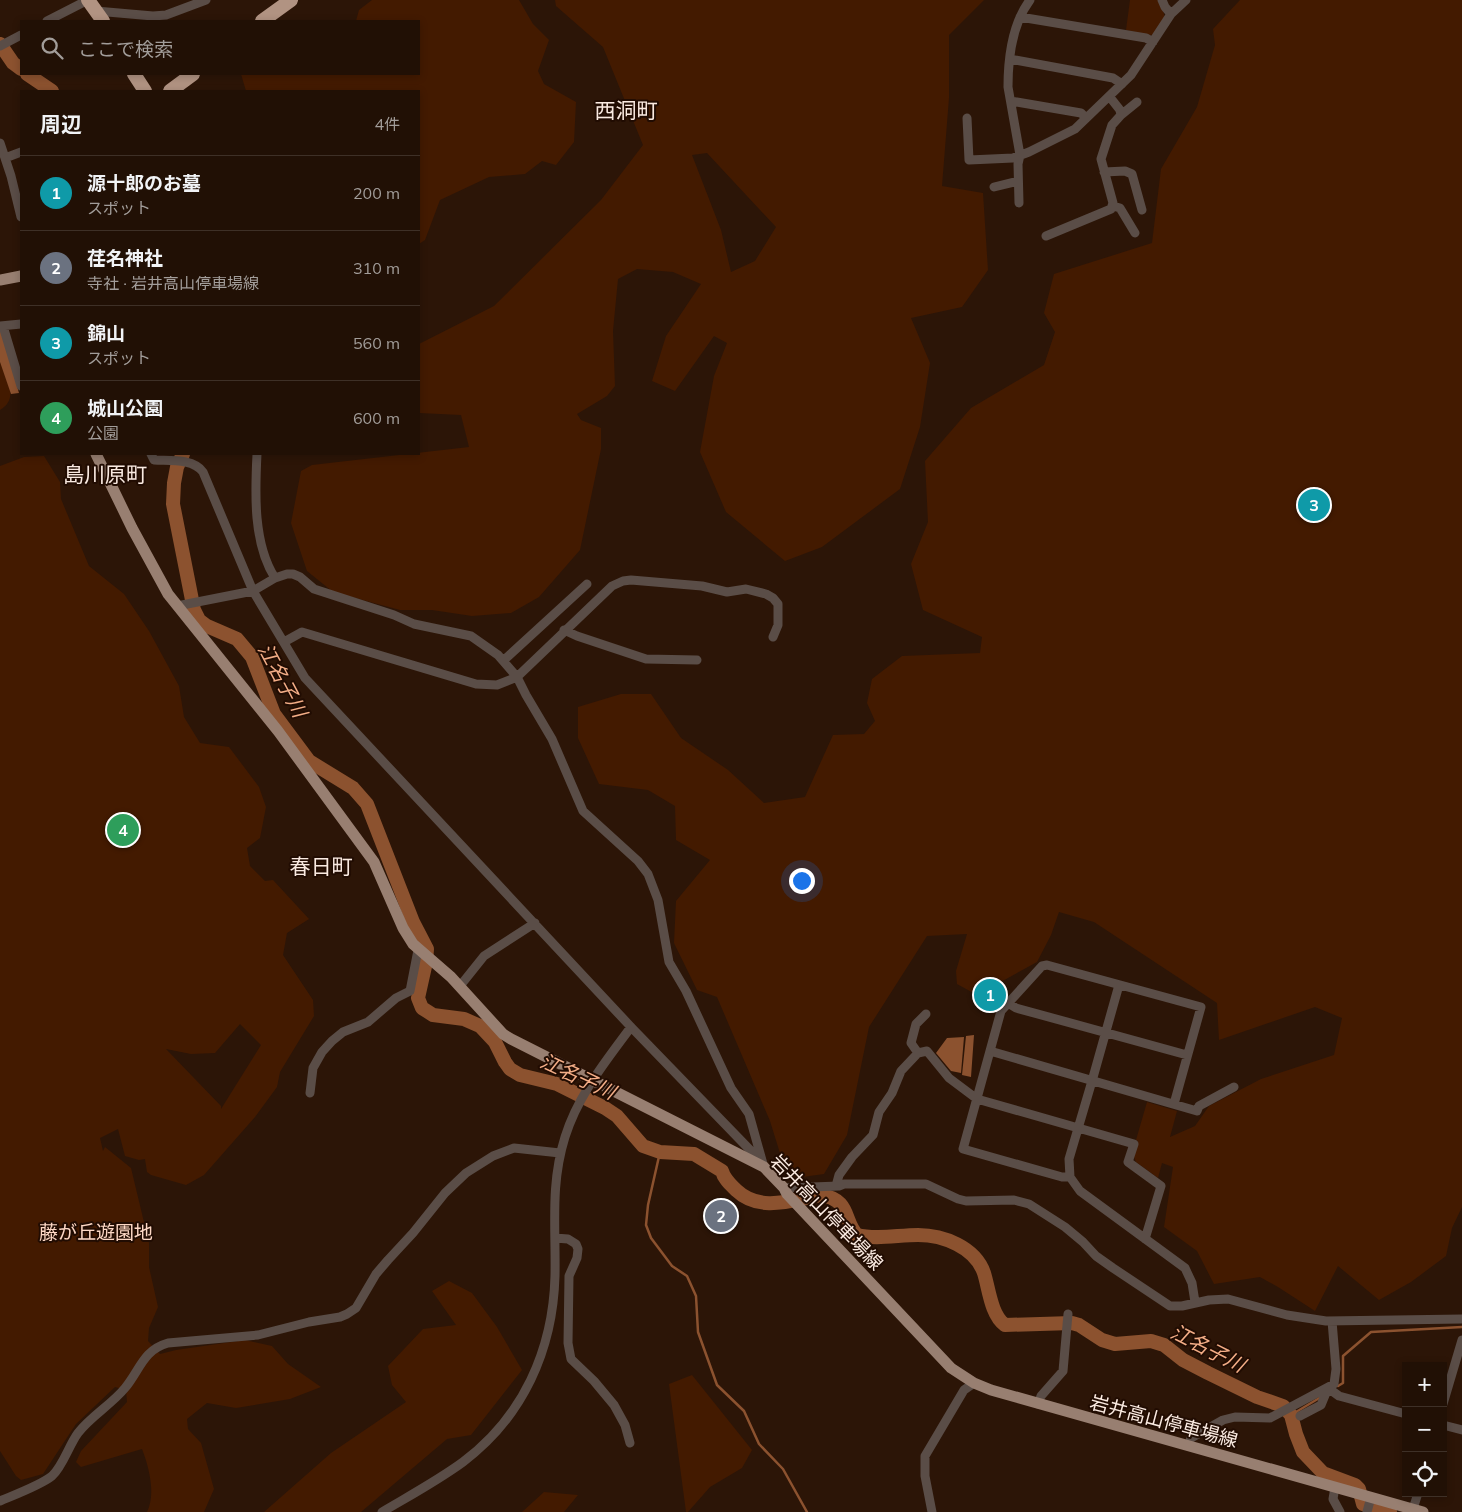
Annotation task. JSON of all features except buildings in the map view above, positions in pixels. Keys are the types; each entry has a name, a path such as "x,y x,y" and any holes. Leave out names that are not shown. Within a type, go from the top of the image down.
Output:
{"highway":[{"path":"263,20 291,0"},
{"path":"135,75 144,90"},
{"path":"171,90 192,75"}],"main road":[{"path":"0,280 20,276"},
{"name":"岩井高山停車場線","path":"96,455 155,572 187,604 374,862 409,939 460,986 503,1034 764,1167 951,1368 974,1384 1038,1404 1418,1511"}],"street":[{"path":"51,20 94,8 152,16 166,15 206,0"},
{"path":"1019,203 1018,164 1020,155 1010,101 1008,76 1012,45 1020,16 1030,0"},
{"path":"1162,0 1171,14"},
{"path":"967,118 969,160 1013,158 1075,129 1131,75 1171,14 1186,0"},
{"path":"1020,16 1146,38 1153,42"},
{"path":"2,44 20,35"},
{"path":"1010,59 1112,78 1122,84"},
{"path":"1109,96 1120,110 1121,115"},
{"path":"1010,101 1081,114 1086,118"},
{"path":"1113,206 1102,156 1112,125 1137,102"},
{"path":"0,143 5,158 4,173 11,176 20,213"},
{"path":"5,158 20,152"},
{"path":"1104,172 1125,171 1132,174 1142,210"},
{"path":"994,187 1018,181"},
{"path":"1113,206 1120,208 1136,233"},
{"path":"1046,236 1111,209 1113,206"},
{"path":"20,324 2,326 20,383"},
{"path":"152,455 154,460 185,462 198,466 203,472 253,591 305,678 632,1027 752,1152 764,1167"},
{"path":"257,455 256,505 263,553 268,568 275,578"},
{"path":"187,604 253,591 275,578 287,574 297,575 314,589 394,615 414,624 471,636 504,660 517,677 552,739 583,812 638,861 648,874 658,900 669,962 686,991 731,1088 749,1114 764,1167"},
{"path":"284,642 302,632 485,686 501,685 517,677 612,586 631,580 702,586 728,592 746,589 766,594 778,604 778,625 773,637"},
{"path":"504,660 588,584"},
{"path":"564,630 576,636 646,659 697,660"},
{"path":"460,986 484,956 535,924"},
{"path":"310,1093 314,1068 322,1052 332,1041 343,1032 368,1022 396,998 410,991 419,950"},
{"path":"1070,1177 1062,1177 963,1149 1001,1011 1044,965 1201,1007 1174,1104"},
{"path":"1119,985 1069,1159 1070,1177 1080,1192 1185,1268 1192,1283 1195,1302"},
{"path":"1008,1003 1016,1008 1187,1055"},
{"path":"918,1053 911,1043 916,1024 926,1014"},
{"path":"382,1512 444,1476 465,1461 492,1436 517,1405 535,1370 548,1336 554,1304 555,1238 553,1199 560,1153 565,1136 585,1093 632,1027"},
{"path":"836,1186 839,1175 852,1157 873,1135 879,1112 892,1093 898,1075 918,1053 927,1051 949,1078 977,1099 1134,1144 1128,1162 1161,1186 1145,1238"},
{"path":"990,1051 1197,1111 1199,1106 1234,1087"},
{"path":"0,1501 52,1476 78,1433 125,1388 143,1360 159,1346 168,1343 258,1335 347,1314 356,1308 376,1274 446,1193 466,1173 493,1156 516,1148 560,1153"},
{"path":"785,1191 844,1184 926,1184 966,1201 1014,1200 1029,1204 1065,1228 1096,1256 1164,1303 1176,1306 1228,1299 1288,1315 1332,1321 1462,1319"},
{"path":"555,1238 568,1239 576,1244 578,1249 577,1258 569,1276 568,1342 571,1359 594,1381 614,1405 623,1420 630,1443"},
{"path":"1038,1404 1041,1396 1063,1372 1068,1315"},
{"path":"1188,1446 1192,1438 1223,1420 1236,1417 1270,1418 1281,1414 1334,1384 1336,1379 1332,1321"},
{"path":"1447,1391 1462,1340"},
{"path":"932,1512 925,1476 925,1456 964,1390 974,1384"},
{"path":"1328,1388 1339,1396 1402,1413"},
{"path":"1300,1416 1321,1405 1328,1388"},
{"path":"1447,1426 1462,1430"},
{"path":"1335,1487 1332,1499 1340,1512"},
{"path":"1418,1497 1418,1511"},
{"path":"1368,1511 1371,1498"}],"green space":[{"path":"372,0 519,0 533,24 549,40 538,71 544,84 576,102 574,142 556,165 542,161 525,174 489,177 440,200 425,240 420,243 420,90 246,90 241,75 420,75 420,20 356,20 359,10"},
{"path":"555,0 984,0 949,35 949,98 942,186 983,193 988,270 962,307 911,318 930,363 920,427 900,489 822,547 785,561 726,512 700,452 714,376 727,343 714,336 675,391 652,381 666,336 701,284 673,272 637,269 618,279 613,331 615,386 607,396 577,414 581,420 601,428 601,449 580,550 539,597 511,613 472,616 432,610 400,610 333,592 307,571 291,523 301,471 312,465 399,455 420,455 420,453 469,447 461,415 420,413 420,343 494,306 601,200 643,145 603,47 556,6","holes":["707,153 776,227 755,261 731,272 721,230 692,155"]},
{"path":"1130,0 1159,0 1164,20 1155,33 1151,35 1126,30"},
{"path":"1240,0 1462,0 1462,1207 1452,1228 1446,1256 1411,1282 1379,1300 1338,1266 1315,1311 1260,1277 1214,1284 1197,1251 1164,1227 1173,1167 1162,1163 1158,1178 1136,1162 1134,1157 1138,1141 1136,1140 1147,1102 1177,1111 1170,1137 1195,1126 1209,1106 1261,1079 1334,1055 1342,1018 1315,1007 1219,1040 1217,1003 1094,922 1059,912 1051,935 1037,962 977,995 957,984 956,971 967,934 927,936 869,1027 847,1135 824,1174 788,1179 770,1121 717,997 697,990 674,943 676,901 710,860 676,840 675,806 648,790 599,784 578,738 578,707 621,694 651,694 681,738 728,770 764,803 805,797 833,735 864,734 875,721 867,703 872,679 902,656 980,653 982,637 923,610 911,564 928,522 925,461 971,408 1044,365 1055,332 1044,313 1054,274 1152,243 1161,169 1197,107 1215,45 1213,29"},
{"path":"0,362 8,381 10,394 6,405 0,410"},
{"name":"藤が丘遊園地","path":"44,456 60,482 61,499 89,566 124,594 149,631 179,686 184,717 200,743 229,747 259,787 266,807 260,838 247,848 250,866 265,881 273,880 309,919 287,933 283,955 313,1000 314,1016 280,1072 277,1087 255,1117 204,1175 186,1185 151,1175 147,1172 145,1159 139,1160 125,1156 118,1129 100,1138 103,1151 105,1147 131,1168 149,1243 149,1267 158,1307 149,1328 148,1341 160,1354 245,1340 272,1346 288,1364 321,1387 290,1399 236,1408 207,1403 187,1419 188,1429 201,1443 214,1489 204,1512 147,1512 150,1505 151,1489 149,1472 142,1449 81,1467 76,1462 81,1451 127,1402 126,1390 115,1387 76,1424 43,1474 21,1480 16,1476 0,1451 0,466 24,457","holes":["240,1024 261,1045 221,1109 221,1106 166,1049 191,1054 215,1053"]},
{"path":"449,1281 472,1293 497,1327 522,1370 471,1435 447,1439 361,1512 264,1512 331,1453 406,1402 392,1385 388,1366 423,1329 456,1325 432,1291"},
{"path":"692,1375 752,1450 742,1468 710,1487 686,1512 669,1384"},
{"path":"544,1492 578,1495 564,1512 522,1512"}],"shaded area":[{"path":"0,332 2,332 19,393 11,394 0,362"},
{"path":"974,1035 971,1077 962,1075 966,1036"},
{"path":"964,1037 961,1073 951,1071 936,1053 947,1038"}],"waterway":[{"name":"江名子川","path":"0,44 13,63 20,68"},
{"name":"江名子川","path":"28,75 51,90"},
{"name":"江名子川","path":"183,455 177,467 173,504 194,610 199,620 207,626 237,639 252,657 274,714 309,761 353,788 367,804 413,922 427,949 418,998 422,1008 433,1015 464,1019 480,1026 495,1042 510,1069 520,1075 557,1084 605,1108 617,1116 643,1146 660,1152 694,1154 722,1171 729,1183 745,1197 755,1201 777,1203 821,1195 837,1201 842,1206 857,1235 879,1237 928,1236 938,1237 957,1244 980,1264 991,1301 1000,1321 1005,1325 1072,1323 1079,1325 1102,1340 1115,1344 1151,1341 1164,1345 1183,1360 1208,1373 1257,1397 1283,1406 1291,1415 1303,1452 1323,1473 1355,1485 1359,1489 1363,1504 1390,1512"},
{"path":"660,1152 648,1205 646,1225 651,1238 672,1266 687,1276 696,1296 698,1332 717,1385 744,1411 759,1444 783,1469 807,1512"},
{"path":"1338,1386 1343,1383 1343,1356 1371,1332 1462,1327"},
{"path":"1291,1415 1321,1397"}],"place":[{"name":"錦山","path":"1314,505"},
{"name":"城山公園","path":"123,830"},
{"name":"源十郎のお墓","path":"990,995"},
{"name":"荏名神社","path":"721,1216"}],"district":[{"name":"西洞町","path":"626,110"},
{"name":"島川原町","path":"105,474"},
{"name":"春日町","path":"321,866"}]}
